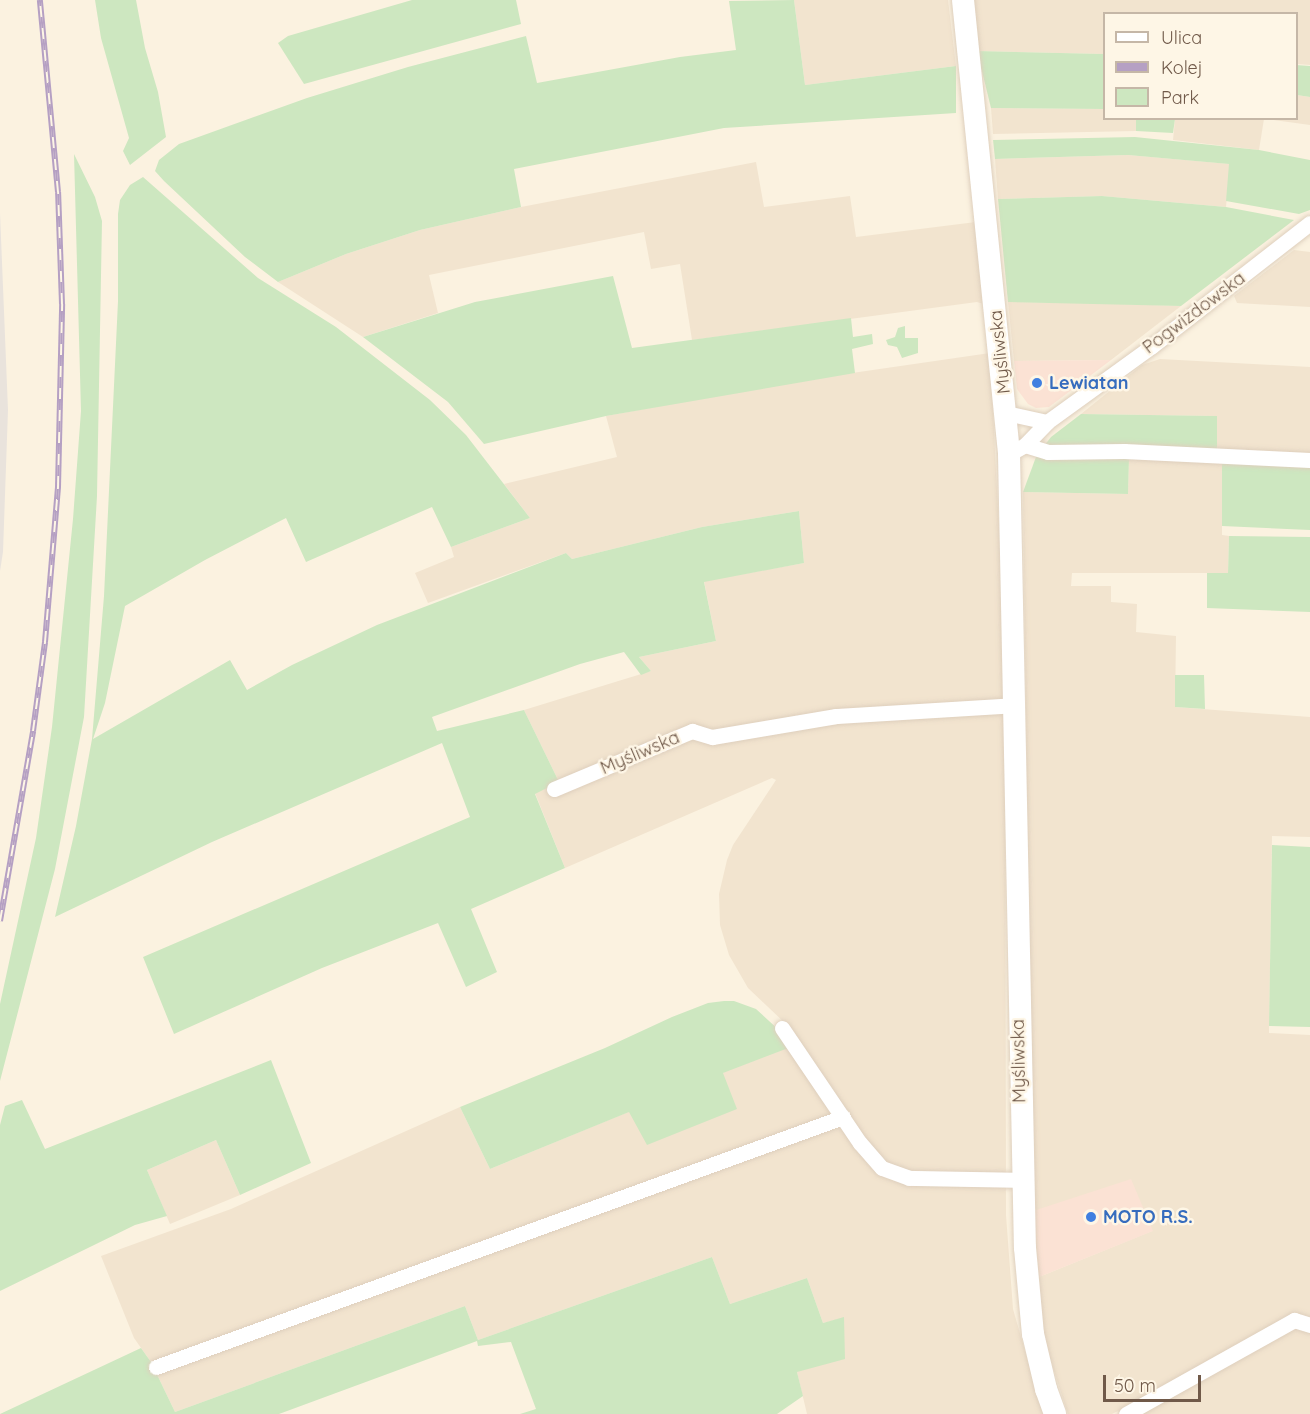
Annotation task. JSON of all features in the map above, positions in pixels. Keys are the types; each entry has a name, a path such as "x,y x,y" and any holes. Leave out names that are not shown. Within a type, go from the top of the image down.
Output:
{"street":[{"name":"Myśliwska","path":"963,0 1006,414 1017,450 1014,705 1021,1180 1033,1334 1055,1414"},
{"name":"Pogwizdowska","path":"1017,450 1047,422 1170,332 1310,223"},
{"path":"1006,414 1047,422"},
{"path":"1017,450 1124,451 1310,460"},
{"name":"Myśliwska","path":"554,789 692,731 712,737 836,716 1014,705"},
{"path":"782,1028 843,1117 882,1168 909,1178 1021,1180"},
{"path":"156,1367 843,1117"},
{"path":"1126,1414 1294,1320 1310,1325"}],"shaded area":[{"path":"794,0 948,0 956,66 805,85"},
{"path":"974,0 1310,0 1310,65 1298,64 1298,12 1103,12 1103,54 977,51"},
{"path":"1298,95 1310,97 1310,125 1274,120 1298,120"},
{"path":"991,108 1103,109 1103,120 1136,120 1136,131 993,134"},
{"path":"1175,120 1264,120 1259,150 1173,140"},
{"path":"1128,155 1230,164 1226,207 1102,196 998,199 995,159"},
{"path":"756,162 764,207 850,196 856,237 976,222 984,304 977,302 692,340 680,264 651,269 644,232 429,275 438,313 363,337 278,282 346,254 420,230 521,207"},
{"path":"0,213 8,410 3,552 0,571"},
{"path":"1294,250 1310,252 1310,307 1237,303 1234,296"},
{"path":"1008,302 1181,306 1111,360 1014,361"},
{"path":"990,353 1005,647 1006,1215 1013,1309 1043,1414 807,1414 797,1372 844,1318 823,1323 807,1278 730,1304 712,1257 478,1340 465,1306 175,1412 151,1362 134,1338 101,1256 231,1209 460,1107 490,1169 723,1073 787,1025 748,988 729,955 720,925 719,894 727,860 733,845 776,780 772,778 565,868 535,793 559,782 524,710 651,671 639,657 716,641 704,581 804,563 799,511 702,527 572,559 566,553 428,603 415,573 454,557 451,547 530,518 504,484 617,457 606,416 790,382"},
{"path":"1160,359 1310,367 1310,455 1217,452 1217,416 1081,414 1142,365"},
{"path":"1111,360 1049,407 1036,408 1028,404 1017,389 1014,361"},
{"path":"1129,458 1222,462 1222,535 1229,536 1228,573 1072,573 1071,586 1111,586 1111,602 1137,604 1136,632 1176,636 1175,707 1310,717 1310,837 1272,836 1269,1033 1310,1035 1310,1414 1120,1414 1118,1411 1112,1414 1068,1414 1044,1340 1039,1277 1152,1231 1033,1211 1023,492 1128,494"},
{"path":"216,1140 240,1195 170,1224 147,1170"},
{"path":"1131,1179 1153,1231 1039,1277 1033,1211"}],"green space":[{"path":"95,0 136,0 145,48 158,92 166,137 130,165 123,151 129,138 101,38"},
{"path":"412,0 516,0 521,24 304,84 278,43 288,36"},
{"path":"794,0 805,85 956,66 956,113 724,128 514,169 521,207 420,230 346,254 278,282 245,257 155,171 159,160 179,144 307,98 408,67 526,36 537,83 680,57 736,50 729,1"},
{"path":"977,51 1103,54 1103,109 991,108"},
{"path":"1298,65 1310,66 1310,97 1298,95"},
{"path":"1136,120 1175,120 1173,133 1136,131"},
{"path":"1135,137 1259,150 1310,160 1310,210 1299,214 1226,201 1229,164 1128,155 995,159 993,140"},
{"path":"74,154 95,197 102,221 97,496 84,717 55,869 0,1081 0,1004 36,838 52,727 73,519 81,411"},
{"path":"143,177 258,278 336,327 430,400 466,435 530,518 451,547 432,507 306,562 286,518 205,560 125,606 105,703 93,739 230,660 247,690 292,665 377,625 566,553 572,559 702,527 799,511 804,563 704,582 716,641 639,657 651,671 641,675 624,652 580,664 432,717 437,731 524,710 559,782 535,794 565,868 471,909 497,972 466,987 438,923 322,968 174,1034 143,957 470,817 442,743 212,842 55,917 76,826 92,739 104,596 118,301 118,214 120,200 130,185"},
{"path":"1102,196 1226,207 1294,220 1181,306 1008,302 998,199"},
{"path":"613,276 632,348 851,318 853,337 872,334 873,344 852,349 855,373 606,416 484,444 448,402 363,337 475,302"},
{"path":"905,326 905,338 918,338 918,353 902,358 897,347 888,345 886,340 895,337 898,328"},
{"path":"1081,414 1217,416 1217,452 1044,446 1051,437"},
{"path":"1036,457 1129,458 1128,494 1023,492"},
{"path":"1222,462 1310,465 1310,530 1222,526"},
{"path":"1229,536 1310,537 1310,612 1207,608 1207,573 1228,573"},
{"path":"1175,675 1204,675 1205,709 1175,707"},
{"path":"1272,845 1310,847 1310,1027 1269,1026"},
{"path":"734,1001 756,1009 781,1032 791,1047 723,1073 737,1109 647,1145 629,1112 490,1169 460,1107 605,1048 672,1017 708,1003"},
{"path":"271,1060 311,1163 240,1195 216,1140 147,1170 167,1216 135,1225 0,1291 0,1125 5,1106 22,1100 45,1149"},
{"path":"712,1257 730,1304 807,1278 823,1323 844,1317 845,1359 797,1372 803,1396 777,1414 520,1414 536,1409 511,1342 478,1346 477,1341 279,1414 0,1414 141,1348 151,1362 175,1412 465,1306 478,1340"}],"railway":[{"path":"0,921 33,731 45,642 58,487 62,304 58,192 40,0"}],"place":[{"name":"Lewiatan","path":"1037,383"},
{"name":"MOTO R.S.","path":"1091,1217"}]}
